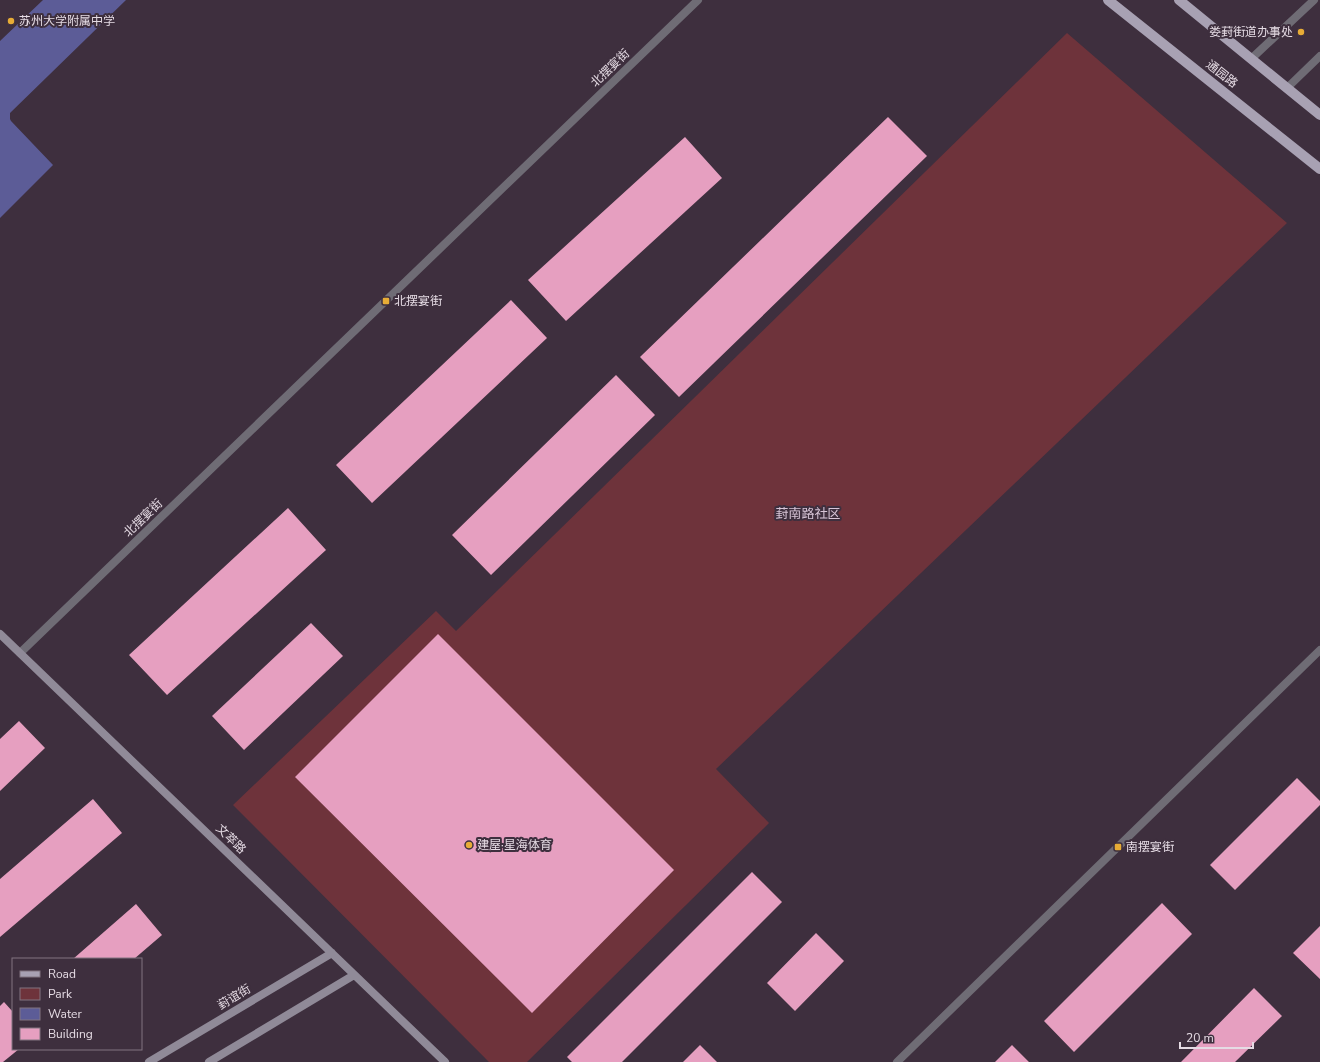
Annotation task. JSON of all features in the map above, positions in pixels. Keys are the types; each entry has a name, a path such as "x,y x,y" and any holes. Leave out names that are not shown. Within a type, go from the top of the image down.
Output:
{"main road":[{"name":"通园路","path":"1108,0 1320,169"},
{"path":"1179,0 1320,115"},
{"name":"文萃路","path":"0,634 444,1062"},
{"name":"葑谊街","path":"150,1062 332,953"},
{"path":"208,1062 354,975"}],"street":[{"name":"北摆宴街","path":"20,653 698,0"},
{"path":"1251,59 1314,0"},
{"path":"1287,88 1320,56"},
{"path":"897,1062 1320,650"}],"green space":[{"path":"1067,33 1287,223 716,769 769,823 527,1062 489,1062 233,805 436,611 456,631"}],"water":[{"path":"43,0 126,0 10,113 11,121 53,165 0,218 0,41"}],"building":[{"path":"888,117 927,156 679,397 640,357"},
{"path":"685,137 722,178 566,321 528,280"},
{"path":"511,300 547,338 372,503 336,465"},
{"path":"616,375 655,415 491,575 452,535"},
{"path":"288,508 326,550 167,695 129,655"},
{"path":"311,623 343,656 244,750 212,716"},
{"name":"建屋·星海体育","path":"438,634 674,870 532,1013 295,777"},
{"path":"19,721 45,748 0,791 0,739"},
{"path":"1297,778 1320,801 1320,805 1235,890 1210,865"},
{"path":"93,799 122,833 0,937 0,879"},
{"path":"752,872 782,902 622,1062 572,1062 567,1057"},
{"path":"1162,903 1192,934 1074,1052 1044,1021"},
{"path":"136,904 162,935 135,958 74,958"},
{"path":"1320,926 1320,979 1293,953"},
{"path":"816,933 844,961 795,1011 767,983"},
{"path":"1254,988 1282,1016 1235,1062 1181,1062"},
{"path":"4,1002 12,1011 12,1050 18,1050 3,1062 0,1062 0,1006"},
{"path":"700,1045 717,1062 683,1062"},
{"path":"1012,1045 1029,1062 995,1062"}],"place":[{"name":"苏州大学附属中学","path":"11,21"},
{"name":"娄葑街道办事处","path":"1301,32"},
{"name":"北摆宴街","path":"386,301"},
{"name":"建屋·星海体育","path":"469,845"},
{"name":"南摆宴街","path":"1118,847"}],"district":[{"name":"葑南路社区","path":"808,513"}]}
